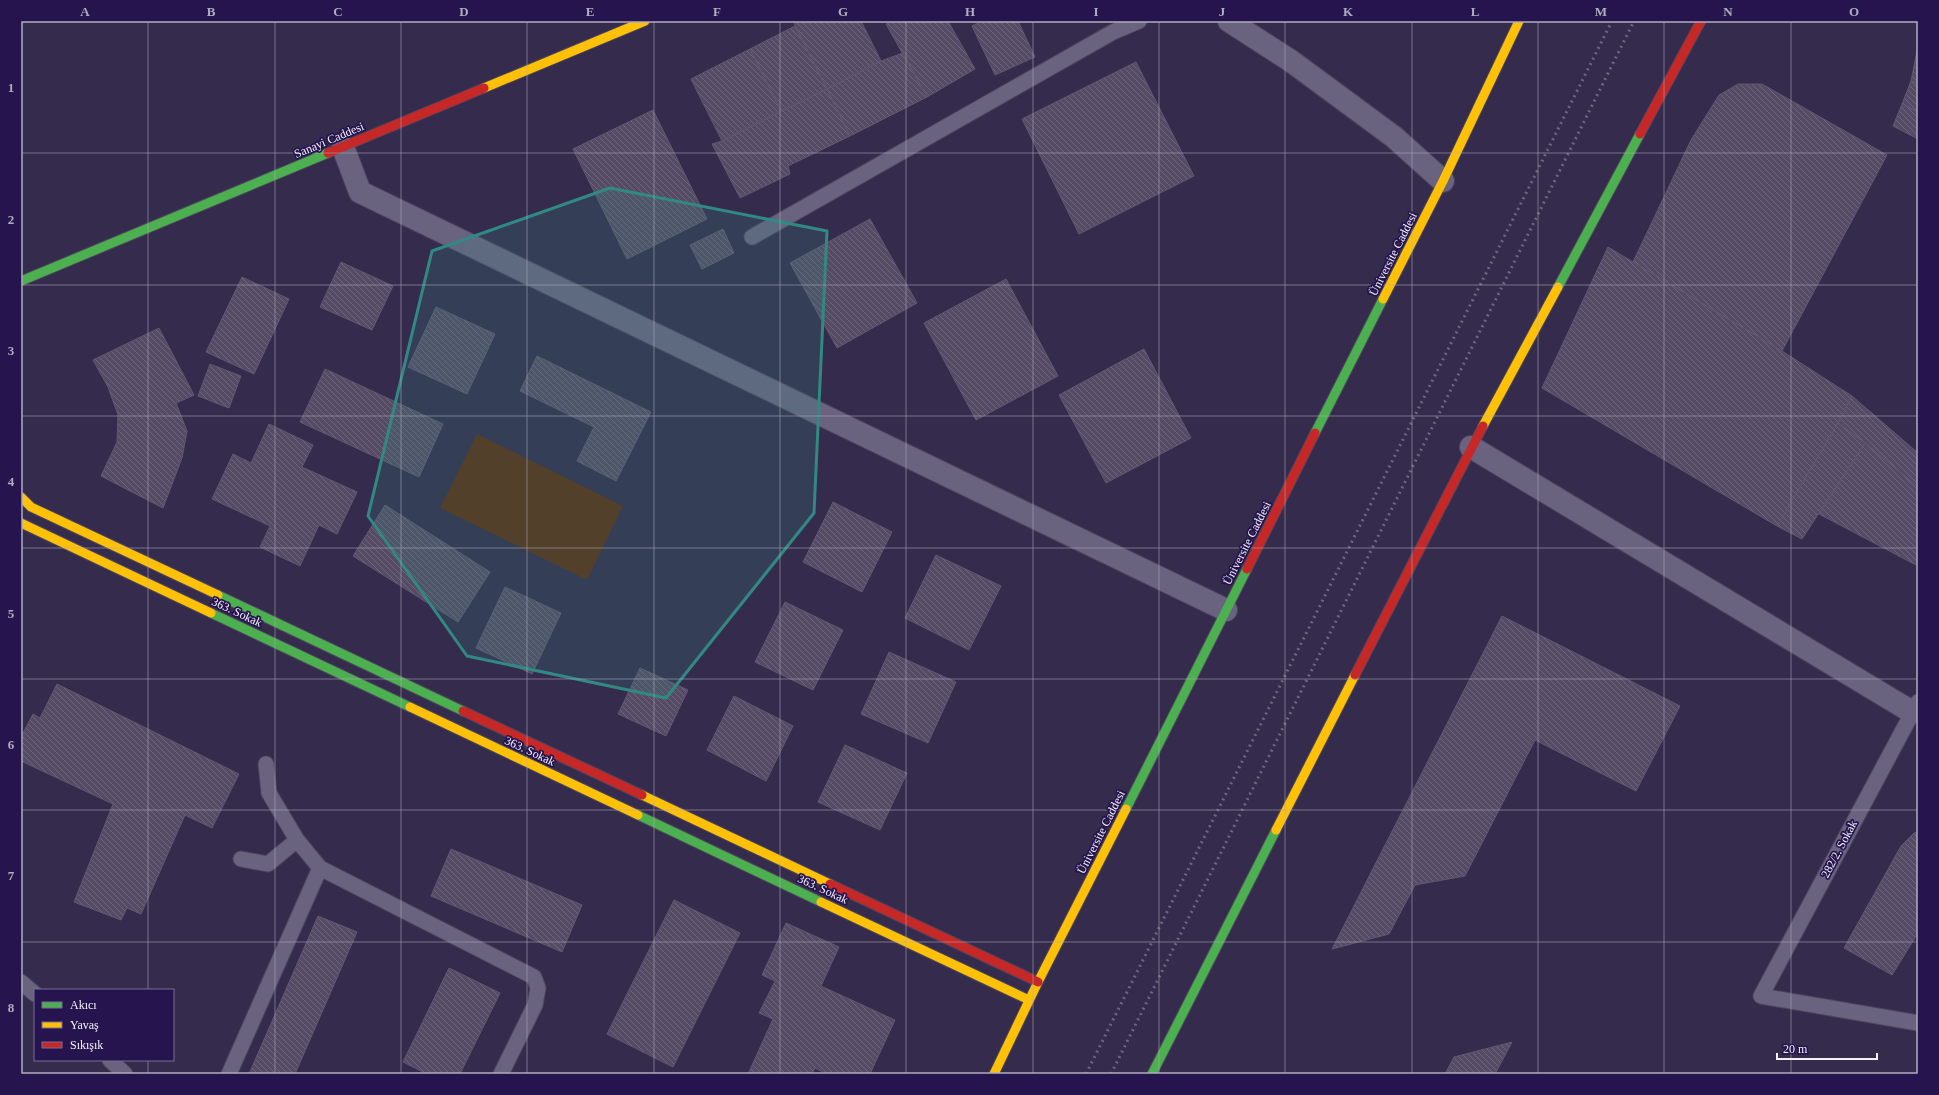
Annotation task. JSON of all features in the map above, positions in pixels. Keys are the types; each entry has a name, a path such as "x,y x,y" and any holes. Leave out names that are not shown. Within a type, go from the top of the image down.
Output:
{"street":[{"name":"Sanayi Caddesi","path":"21,281 646,21"},
{"path":"1229,21 1291,61 1394,137 1443,181"},
{"name":"Üniversite Caddesi","path":"994,1074 1038,982 1443,181 1519,21"},
{"path":"1152,1074 1471,447 1702,21"},
{"path":"343,147 360,192 1226,610"},
{"path":"1471,447 1915,707"},
{"path":"21,497 31,507 1038,982"},
{"name":"363. Sokak","path":"21,523 1029,1000"}],"lane":[{"path":"752,237 1113,32 1139,21"},
{"name":"282/2. Sokak","path":"1915,707 1761,996 1918,1023"},
{"path":"266,764 269,793 297,840 320,868 534,977 538,988 535,1005 501,1074"},
{"path":"241,859 268,864 297,840"},
{"path":"229,1074 320,868"},
{"path":"21,982 34,993"},
{"path":"111,1061 125,1074"}],"highlighted area":[{"path":"610,188 827,231 814,513 666,698 467,656 368,516 432,251"}],"shaded area":[{"path":"477,434 623,506 587,580 440,508"}],"building":[{"path":"793,21 861,21 881,61 827,89"},
{"path":"892,21 948,21 975,69 927,97 886,24"},
{"path":"982,21 1018,21 1035,57 995,75 972,26"},
{"path":"795,26 827,89 781,111 750,49"},
{"path":"1918,46 1918,83 1911,81"},
{"path":"750,49 781,111 722,141 691,79"},
{"path":"903,53 927,97 850,136 827,89 881,61"},
{"path":"1136,62 1194,176 1079,234 1022,119"},
{"path":"1911,81 1918,83 1918,112 1902,104"},
{"path":"1738,84 1762,84 1887,155 1782,351 1633,262 1691,140 1719,95"},
{"path":"827,89 850,136 788,166 790,174 740,198 712,144 722,141"},
{"path":"1902,104 1918,112 1918,139 1893,126"},
{"path":"653,110 707,219 627,259 573,149"},
{"path":"870,219 917,303 837,348 790,263"},
{"path":"723,229 734,253 702,269 690,245"},
{"path":"1608,247 1782,351 1852,396 1838,423 1777,526 1542,388"},
{"path":"341,262 393,286 372,330 320,307"},
{"path":"242,277 289,299 254,374 206,352"},
{"path":"1006,279 1058,376 976,420 924,323"},
{"path":"436,307 495,334 467,394 408,367"},
{"path":"159,328 194,395 176,403 187,431 182,458 163,508 101,476 117,442 118,415 108,387 93,360"},
{"path":"1144,349 1191,438 1106,483 1059,395"},
{"path":"537,356 651,412 616,481 577,461 594,427 520,391"},
{"path":"210,364 241,376 229,408 198,396"},
{"path":"325,369 443,424 419,477 300,422"},
{"path":"1852,396 1918,453 1918,487 1865,443 1838,423"},
{"path":"1838,423 1865,443 1802,539 1777,526"},
{"path":"269,424 313,445 302,467 357,492 337,534 319,525 300,566 260,547 270,526 212,499 233,454 251,463"},
{"path":"1865,443 1918,487 1918,566 1819,514"},
{"path":"833,502 892,532 862,592 803,562"},
{"path":"385,505 490,572 458,622 353,556"},
{"path":"936,555 1001,586 969,650 905,618"},
{"path":"505,587 561,613 532,674 476,648"},
{"path":"785,602 843,630 813,690 755,662"},
{"path":"1502,616 1680,706 1636,791 1535,740 1465,876 1415,885 1389,934 1332,949"},
{"path":"889,652 956,682 928,743 861,714"},
{"path":"640,668 688,690 666,736 618,714"},
{"path":"57,684 239,774 212,828 185,815 141,914 127,908 121,920 74,902 113,804 21,761 21,737 33,714 40,718"},
{"path":"734,696 793,726 766,781 707,750"},
{"path":"845,745 907,773 880,830 818,802"},
{"path":"1918,832 1918,933 1892,975 1844,948 1901,846 1914,833"},
{"path":"451,849 582,905 562,952 431,896"},
{"path":"674,900 740,933 673,1067 607,1034"},
{"path":"318,916 357,932 295,1074 249,1074"},
{"path":"786,923 839,947 821,986 895,1020 870,1074 827,1074 815,1068 812,1074 748,1074 773,1019 759,1013 775,981 762,975"},
{"path":"449,968 500,993 460,1074 427,1074 403,1062"},
{"path":"1512,1042 1495,1074 1445,1074 1454,1057"}],"railway":[{"path":"1086,1074 1612,21"},
{"path":"1111,1074 1634,21"}],"traffic: fast":[{"path":"1558,287 1640,134"},
{"path":"21,281 328,153"},
{"path":"1315,433 1383,299"},
{"path":"1126,809 1247,569"},
{"path":"218,595 463,711"},
{"path":"211,613 410,707"},
{"path":"638,815 821,902"},
{"path":"1152,1074 1276,830"}],"traffic: slow":[{"path":"484,88 645,21"},
{"path":"1383,299 1443,181 1519,21"},
{"path":"1483,426 1558,287"},
{"path":"21,497 31,507 218,595"},
{"path":"21,523 211,613"},
{"path":"1276,830 1355,675"},
{"path":"410,707 638,815"},
{"path":"642,795 830,884"},
{"path":"994,1074 1038,982 1126,809"},
{"path":"821,902 1029,1000"}],"traffic: jam":[{"path":"1640,134 1701,21"},
{"path":"328,153 484,88"},
{"path":"1355,675 1483,426"},
{"path":"1247,569 1315,433"},
{"path":"463,711 642,795"},
{"path":"830,884 1038,982"}]}
